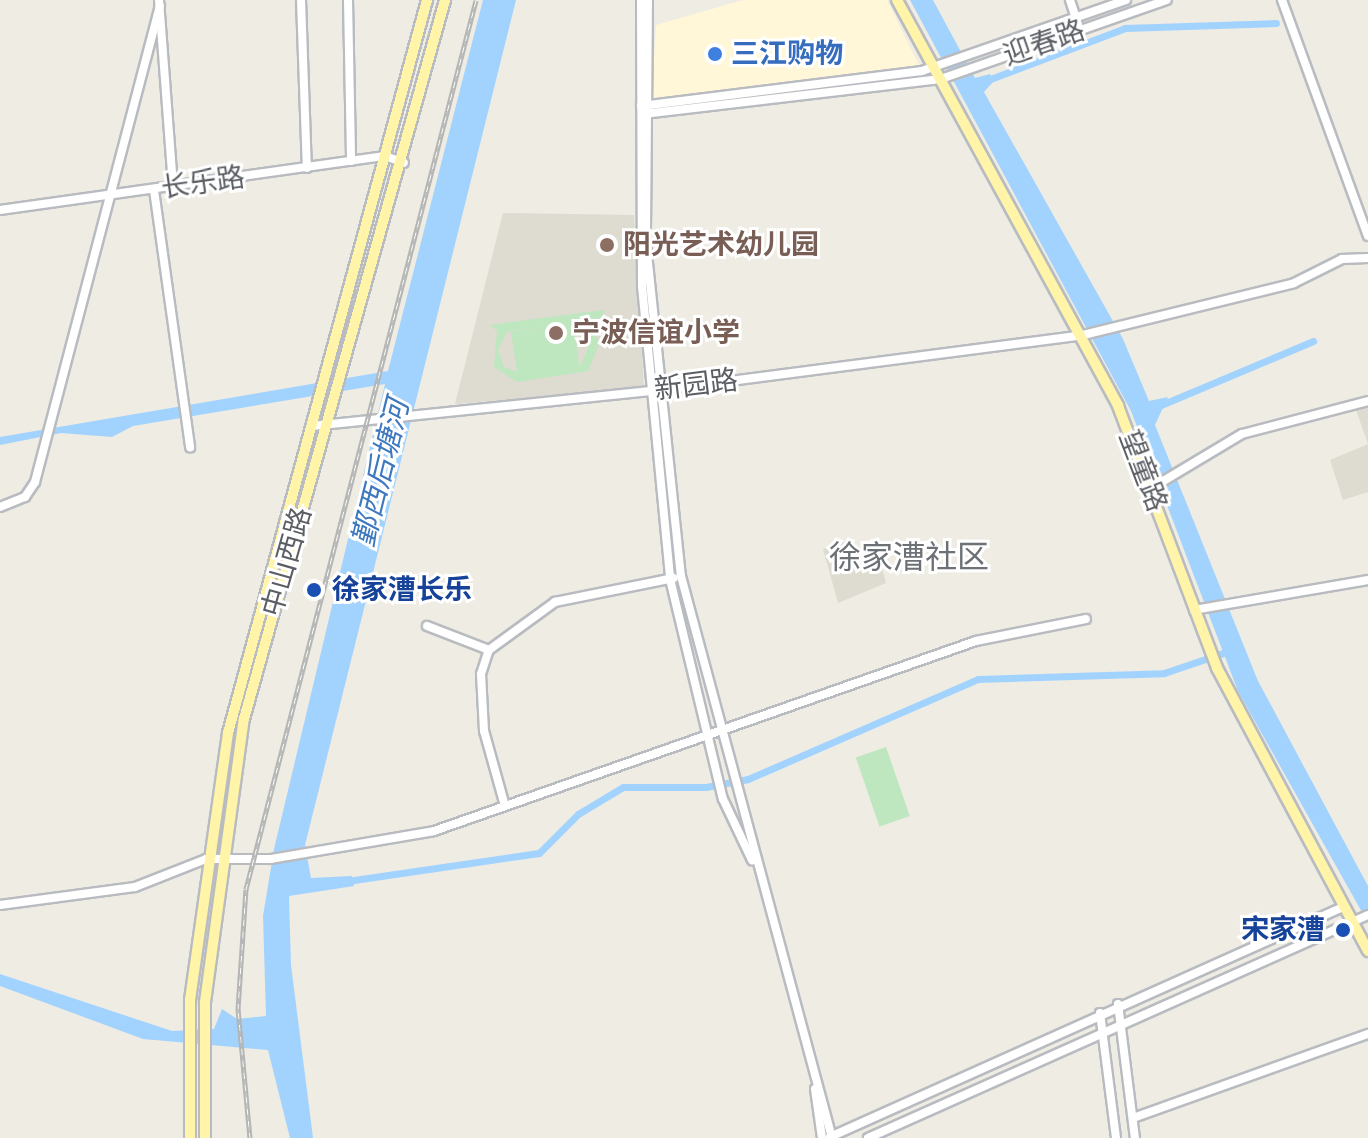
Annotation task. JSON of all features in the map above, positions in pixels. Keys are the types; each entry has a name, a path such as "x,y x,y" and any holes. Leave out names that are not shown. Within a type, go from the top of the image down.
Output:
{"main road":[{"name":"中山西路","path":"190,1138 190,1000 206,859 228,733 427,0"},
{"name":"中山西路","path":"205,1138 205,1002 222,860 244,719 404,163 445,0"},
{"name":"望童路","path":"897,0 939,65 1083,334 1118,406 1217,668 1343,907 1360,917 1368,951"}],"street":[{"path":"301,0 307,168"},
{"path":"348,0 351,161"},
{"path":"641,0 646,244 681,576 752,860 828,1138 1118,1004 1343,907"},
{"path":"648,0 643,110 651,391 670,579 715,772 723,799 752,860"},
{"path":"1070,0 1080,31"},
{"name":"迎春路","path":"643,110 939,65 1126,0"},
{"name":"迎春路","path":"643,110 946,78 1167,0"},
{"path":"1282,0 1368,236"},
{"path":"160,3 173,187"},
{"path":"0,507 25,497 46,446 160,3"},
{"name":"长乐路","path":"0,210 110,197 385,156 404,163"},
{"path":"154,190 189,399 184,422 190,447"},
{"name":"新园路","path":"311,426 429,410 661,390 1083,334 1112,324 1294,283 1342,259 1368,258"},
{"path":"1150,489 1242,434 1368,401"},
{"path":"505,806 484,731 481,674 489,650 555,602 681,576"},
{"path":"1194,610 1368,580"},
{"path":"0,905 135,887 206,859 271,859 434,831 976,641 1086,619"},
{"path":"427,626 489,650"},
{"path":"868,1138 1103,1029 1360,917"},
{"path":"1118,1004 1135,1138"},
{"path":"1100,1013 1116,1138"},
{"path":"1133,1118 1368,1034"}],"shaded area":[{"path":"743,0 887,0 920,67 651,104 656,25"},
{"name":"宁波信谊小学","path":"503,213 634,215 644,388 455,404"},
{"path":"1368,404 1368,444 1355,407"},
{"path":"1368,444 1368,492 1343,500 1330,460"},
{"path":"849,540 880,562 886,583 838,603 823,549"}],"green space":[{"path":"603,310 604,317 584,321 600,342 588,371 517,382 494,367 497,331 490,325","holes":["571,323 511,332 517,372 504,367 498,350 507,332","574,324 591,340 581,365 579,364"]},
{"path":"886,747 910,816 880,826 856,757"}],"water":[{"name":"鄞西后塘河","path":"483,0 516,0 305,845 311,878 352,876 354,886 289,896 291,965 313,1138 290,1138 268,1050 143,1039 0,986 0,974 172,1031 214,1029 222,1009 237,1019 266,1016 263,916 274,849 385,384 133,426 112,437 61,433 0,445 0,437 388,371"},
{"path":"910,0 933,0 975,78 990,74 994,81 984,92 1123,339 1149,401 1168,397 1155,425 1258,681 1368,886 1368,923 1238,691 1131,411"}],"waterway":[{"path":"985,81 1125,28 1276,23"},
{"path":"1161,405 1313,341"},
{"path":"347,881 539,853 578,814 623,787 706,787 748,779 978,679 1164,673 1229,651"}],"railway":[{"path":"250,1138 238,1009 246,889 476,0"}],"place":[{"name":"三江购物","path":"715,54"},
{"name":"阳光艺术幼儿园","path":"607,245"},
{"name":"宁波信谊小学","path":"556,333"},
{"name":"徐家漕长乐","path":"314,590"},
{"name":"宋家漕","path":"1343,930"}],"district":[{"name":"徐家漕社区","path":"909,557"}]}
